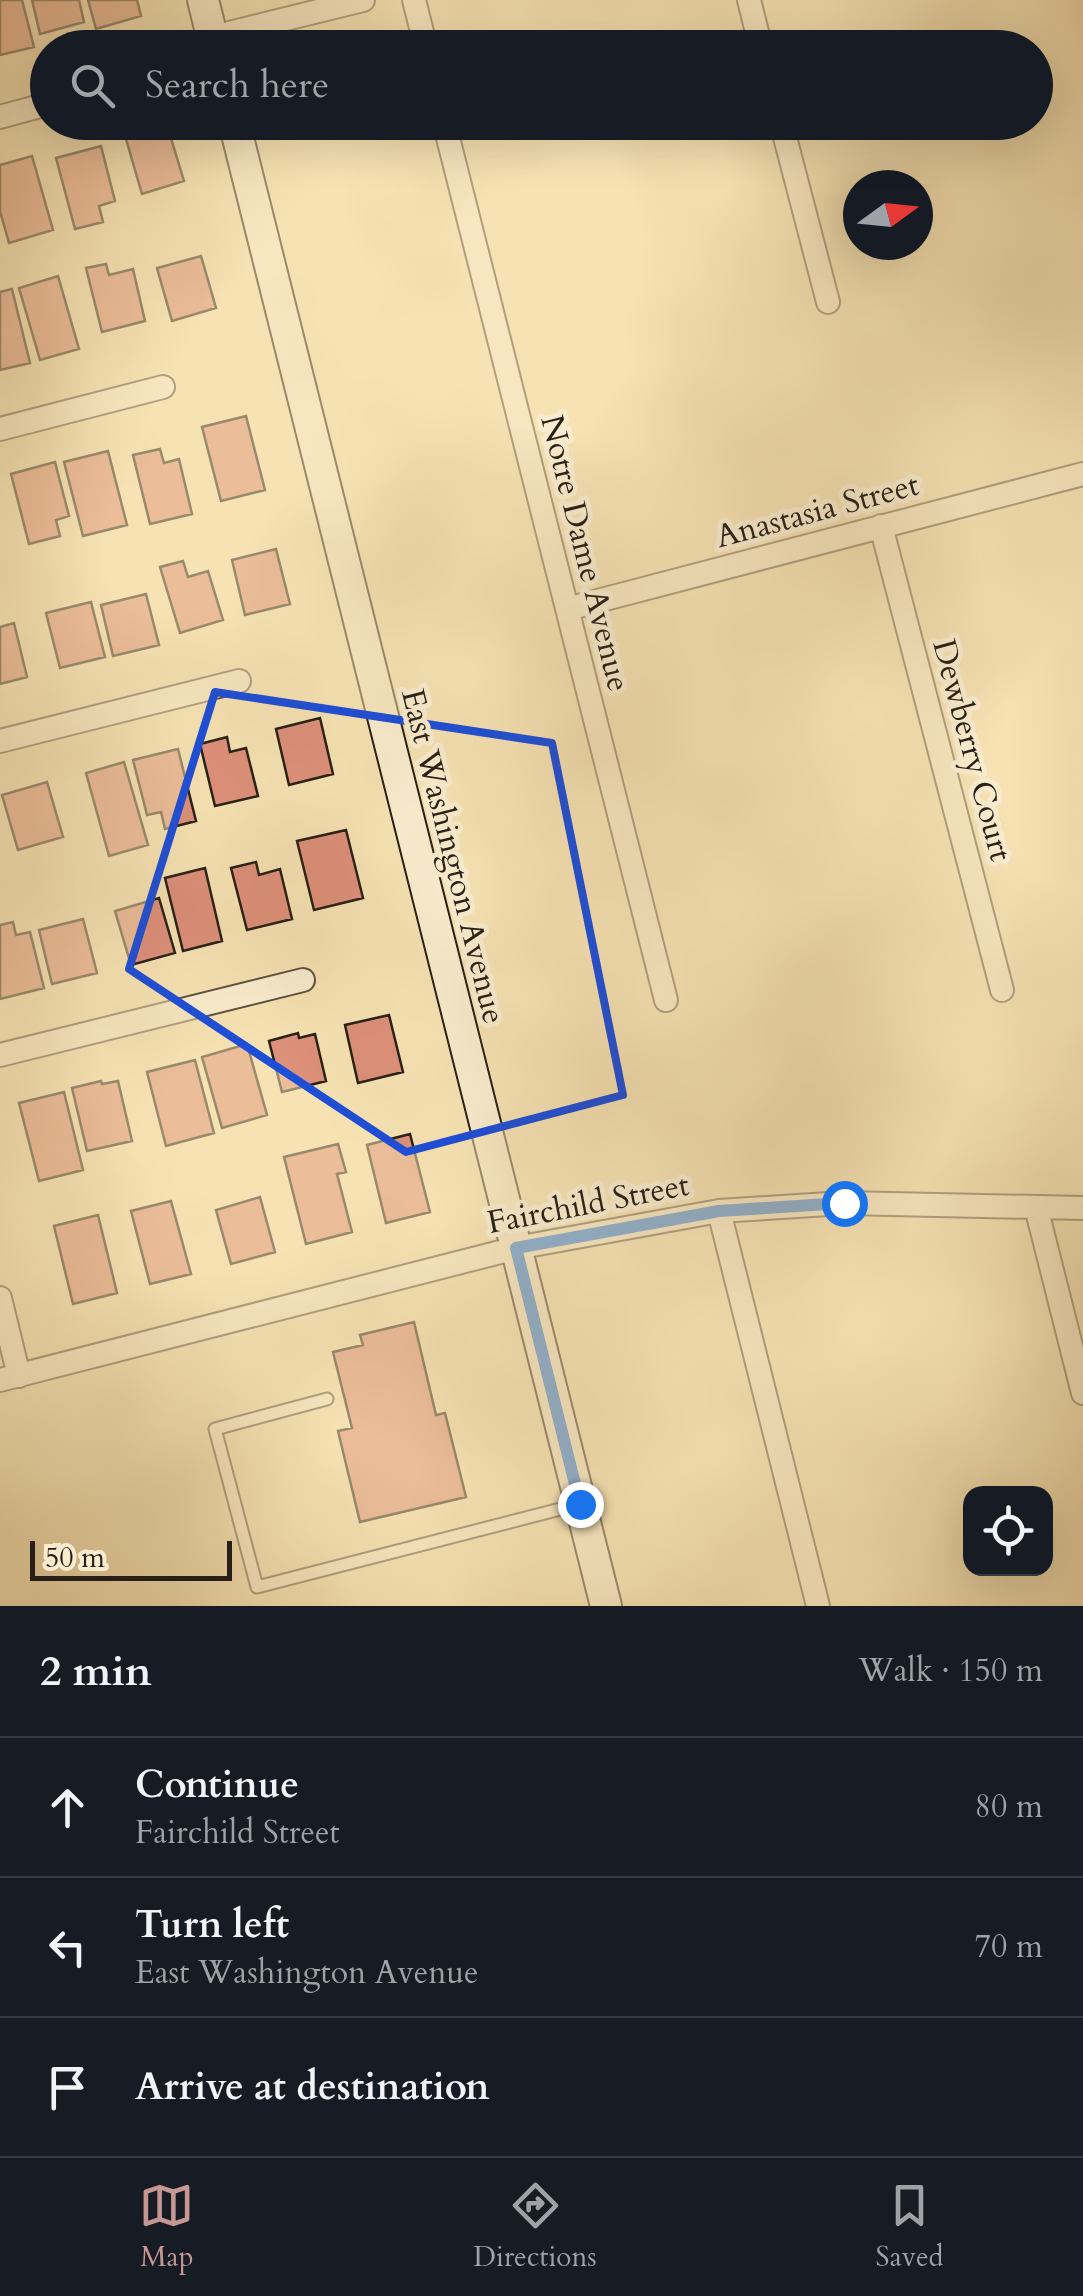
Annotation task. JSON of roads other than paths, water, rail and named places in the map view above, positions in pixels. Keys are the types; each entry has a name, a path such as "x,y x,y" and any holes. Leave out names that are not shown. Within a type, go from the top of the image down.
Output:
{"main road":[{"path":"204,0 211,30"},
{"name":"East Washington Avenue","path":"239,140 606,1606"}],"street":[{"path":"257,30 363,0"},
{"path":"414,0 422,30"},
{"path":"749,0 756,30"},
{"path":"0,117 30,109"},
{"name":"Notre Dame Avenue","path":"449,140 666,1000"},
{"path":"786,140 828,302"},
{"path":"0,429 163,387"},
{"name":"Anastasia Street","path":"567,609 1083,474"},
{"name":"Dewberry Court","path":"882,526 1002,990"},
{"path":"0,741 239,681"},
{"path":"0,1055 303,980"},
{"name":"Fairchild Street","path":"9,1378 516,1248 719,1211 844,1203 1083,1208"},
{"path":"1036,1207 1083,1393"},
{"path":"719,1211 818,1606"},
{"path":"0,1298 9,1378"}],"lane":[{"path":"328,1399 215,1429 258,1587 580,1504"}]}
